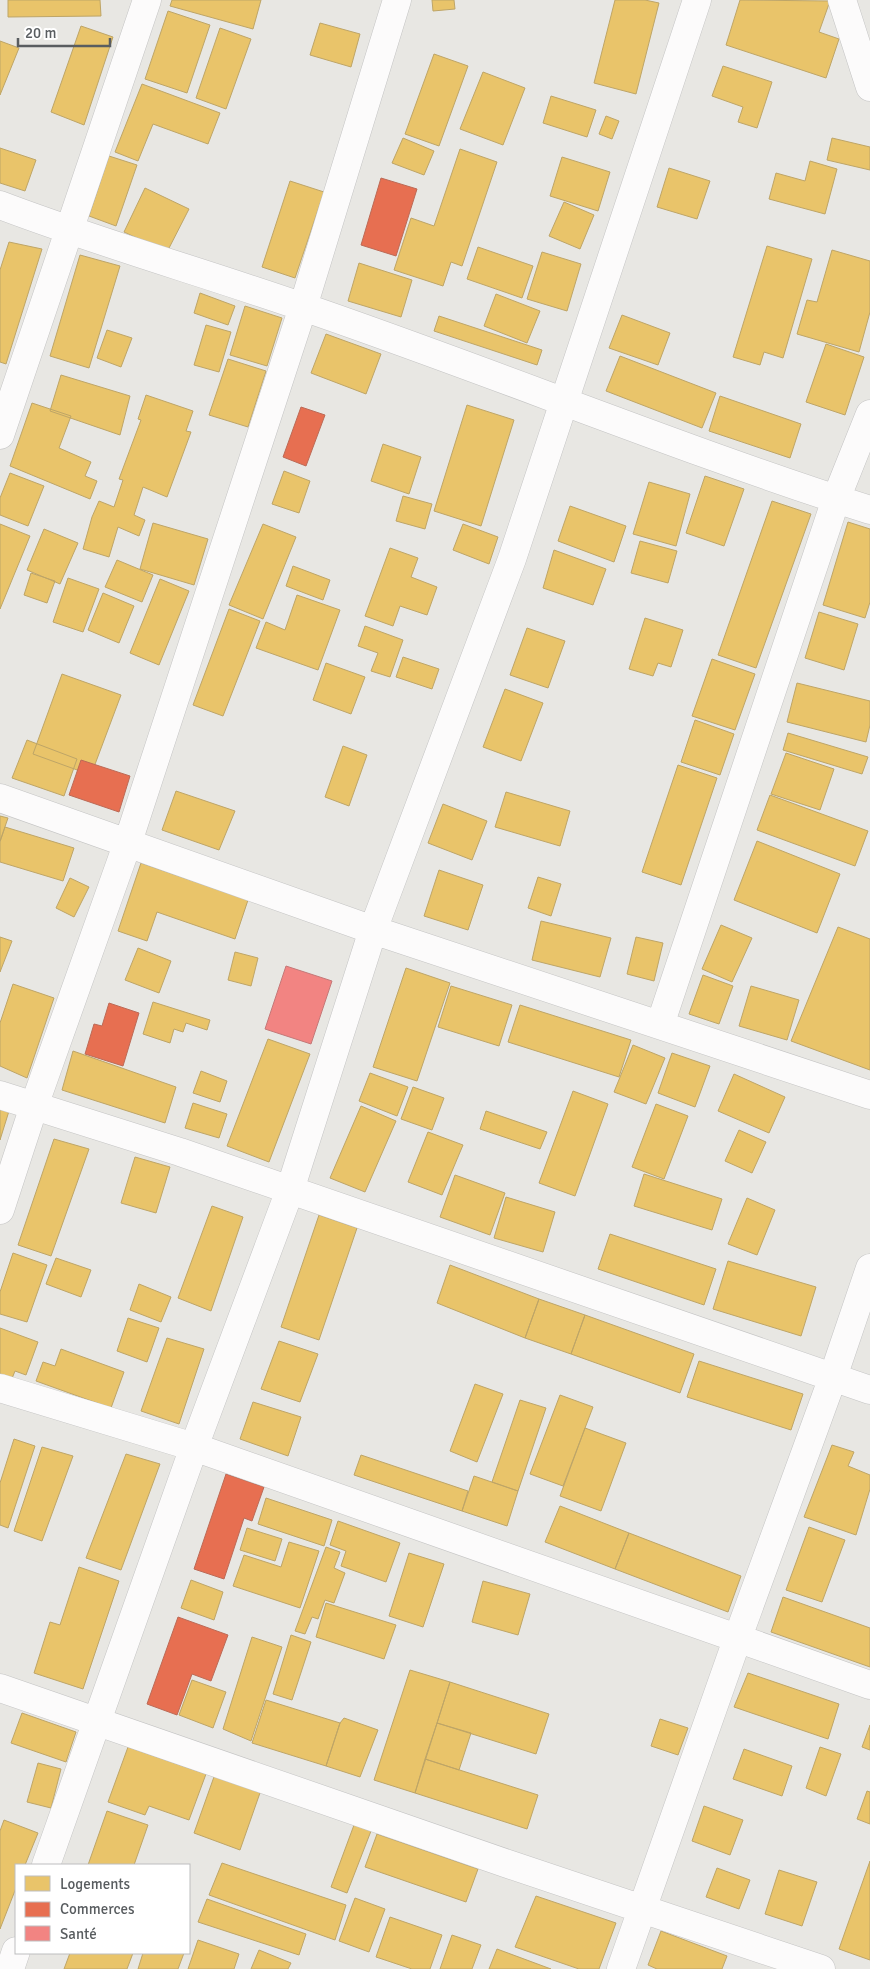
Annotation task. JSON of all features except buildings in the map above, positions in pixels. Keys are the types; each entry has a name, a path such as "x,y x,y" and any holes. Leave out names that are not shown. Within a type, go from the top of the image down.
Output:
{"street":[{"path":"0,435 147,0"},
{"path":"0,1210 34,1106 128,842 303,307 397,0"},
{"path":"46,1864 194,1447 290,1190 374,930 512,559 697,0"},
{"path":"842,0 870,87"},
{"path":"0,205 69,231 303,307 563,402 870,510"},
{"path":"660,1025 836,499 870,414"},
{"path":"0,798 374,930 870,1095"},
{"path":"0,1095 180,1152 870,1390"},
{"path":"620,1969 833,1377 870,1268"},
{"path":"0,1388 194,1447 870,1685"},
{"path":"0,1688 508,1864 821,1969"},
{"path":"10,1969 15,1954"}]}
